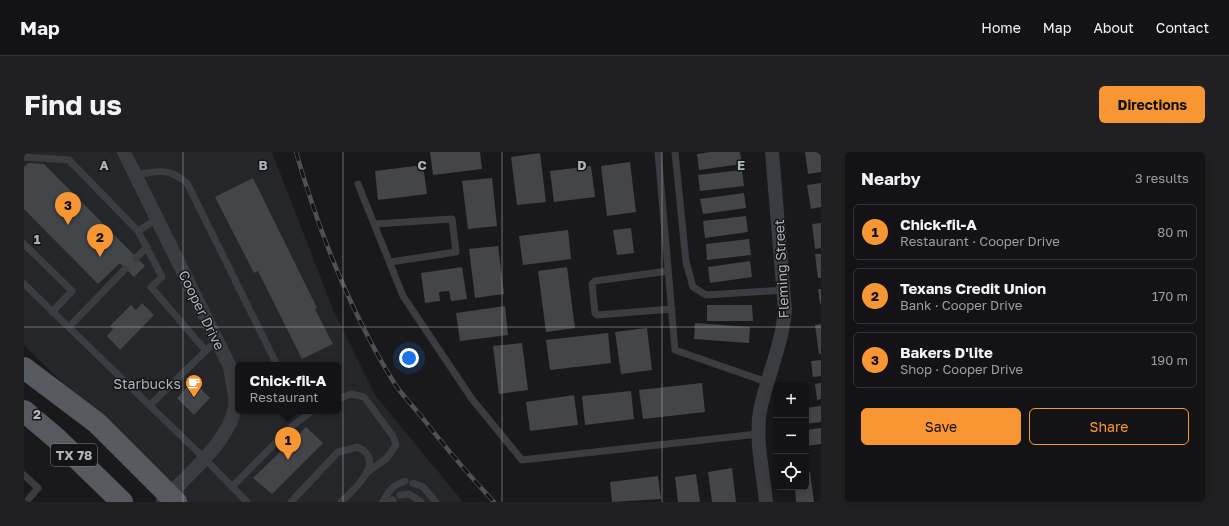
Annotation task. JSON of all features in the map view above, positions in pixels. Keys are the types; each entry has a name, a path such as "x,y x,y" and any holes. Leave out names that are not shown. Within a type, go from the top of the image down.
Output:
{"main road":[{"name":"TX 78","path":"24,368 97,423 169,500"},
{"name":"TX 78","path":"24,411 57,439 122,502"}],"street":[{"name":"Cooper Drive","path":"124,152 230,367 235,397"},
{"name":"Fleming Street","path":"766,502 758,434 760,411 767,382 783,331 784,290 772,152"},
{"name":"Cooper Drive","path":"169,500 228,427 235,406"}],"lane":[{"path":"658,152 675,350 767,382"},
{"path":"675,152 686,262 693,287 706,295 784,290"},
{"path":"24,157 68,160 138,231 162,277 151,287 206,351"},
{"path":"136,176 157,171 177,174 187,183 276,362"},
{"path":"358,184 403,296 472,399 522,460 758,434"},
{"path":"138,231 157,219"},
{"path":"375,224 452,219 456,252 390,262"},
{"path":"24,244 72,291 52,312"},
{"path":"136,258 146,247"},
{"path":"69,327 126,269"},
{"path":"668,271 595,281 592,284 595,313 597,315 672,309"},
{"path":"24,284 204,458 247,502"},
{"path":"150,406 217,340"},
{"path":"341,398 351,394 364,397 393,436 396,445 386,459 367,472"},
{"path":"232,487 291,427 308,414"},
{"path":"290,502 338,452 358,447 363,449 369,464 367,472 363,480 341,502"},
{"path":"24,475 38,488 26,502"},
{"path":"383,502 387,492 396,484 405,481"},
{"path":"413,483 423,487 436,502"},
{"path":"400,495 409,494 421,502"},
{"path":"383,502 393,500"}],"shaded area":[{"path":"24,152 272,152 334,312 375,395 463,502 183,502 24,345"}],"building":[{"path":"430,152 480,152 482,169 433,175"},
{"path":"710,152 740,152 742,164 699,170 697,154"},
{"path":"805,152 821,152 821,172 808,174"},
{"path":"540,153 546,202 517,205 511,157"},
{"path":"630,162 636,212 607,216 601,166"},
{"path":"28,163 44,164 145,266 134,277 120,263 98,284 24,209 24,167"},
{"path":"423,165 427,194 378,200 375,171"},
{"path":"591,166 595,197 554,202 550,171"},
{"path":"742,170 744,186 700,191 698,175"},
{"path":"253,178 317,308 315,309 333,344 302,359 258,271 254,273 215,197"},
{"path":"492,178 497,226 468,229 462,181"},
{"path":"821,183 821,207 811,209 807,185"},
{"path":"744,193 746,208 703,214 700,199"},
{"path":"746,216 748,232 705,238 703,221"},
{"path":"821,223 821,248 815,249 812,224"},
{"path":"631,228 634,253 617,255 613,230"},
{"path":"568,230 571,259 523,265 519,236"},
{"path":"749,239 751,255 707,260 706,244"},
{"path":"498,246 504,294 475,298 469,249"},
{"path":"815,254 821,254 821,278 818,278"},
{"path":"750,261 752,277 710,283 708,267"},
{"path":"462,267 467,299 451,301 449,291 439,292 440,301 425,303 421,273"},
{"path":"567,267 575,328 546,332 538,271"},
{"path":"818,289 821,289 821,304 820,304"},
{"path":"142,303 154,315 120,350 107,336 113,329 110,326 131,305 136,310"},
{"path":"707,305 752,305 753,321 707,321"},
{"path":"505,306 508,335 460,341 456,313"},
{"path":"695,323 750,327 749,343 694,339"},
{"path":"821,324 821,353 819,354 815,325"},
{"path":"647,328 652,370 621,374 615,332"},
{"path":"608,333 611,363 550,370 546,340"},
{"path":"522,343 528,390 499,394 493,346"},
{"path":"821,360 821,376 813,377 811,361"},
{"name":"Starbucks","path":"193,381 210,398 194,415 177,398"},
{"path":"702,383 705,412 643,419 639,390"},
{"path":"821,383 821,399 817,400 815,384"},
{"path":"631,391 634,419 585,425 582,396"},
{"path":"574,395 578,425 530,431 526,402"},
{"path":"821,406 821,422 809,424 809,408"},
{"path":"306,427 323,443 272,494 253,478"},
{"path":"821,428 821,444 809,446 809,430"},
{"path":"732,468 736,502 712,502 708,472"},
{"path":"809,472 814,502 796,502 795,490 809,490"},
{"path":"696,474 700,502 678,502 675,477"},
{"path":"658,476 661,499 612,502 610,482"}],"railway":[{"path":"296,152 325,241 349,298 377,354 393,381 403,394 456,460 494,502"}],"place":[{"name":"Bakers D'lite","path":"68,225"},
{"name":"Texans Credit Union","path":"100,257"},
{"name":"Starbucks","path":"194,398"},
{"name":"Chick-fil-A","path":"288,460"}]}
